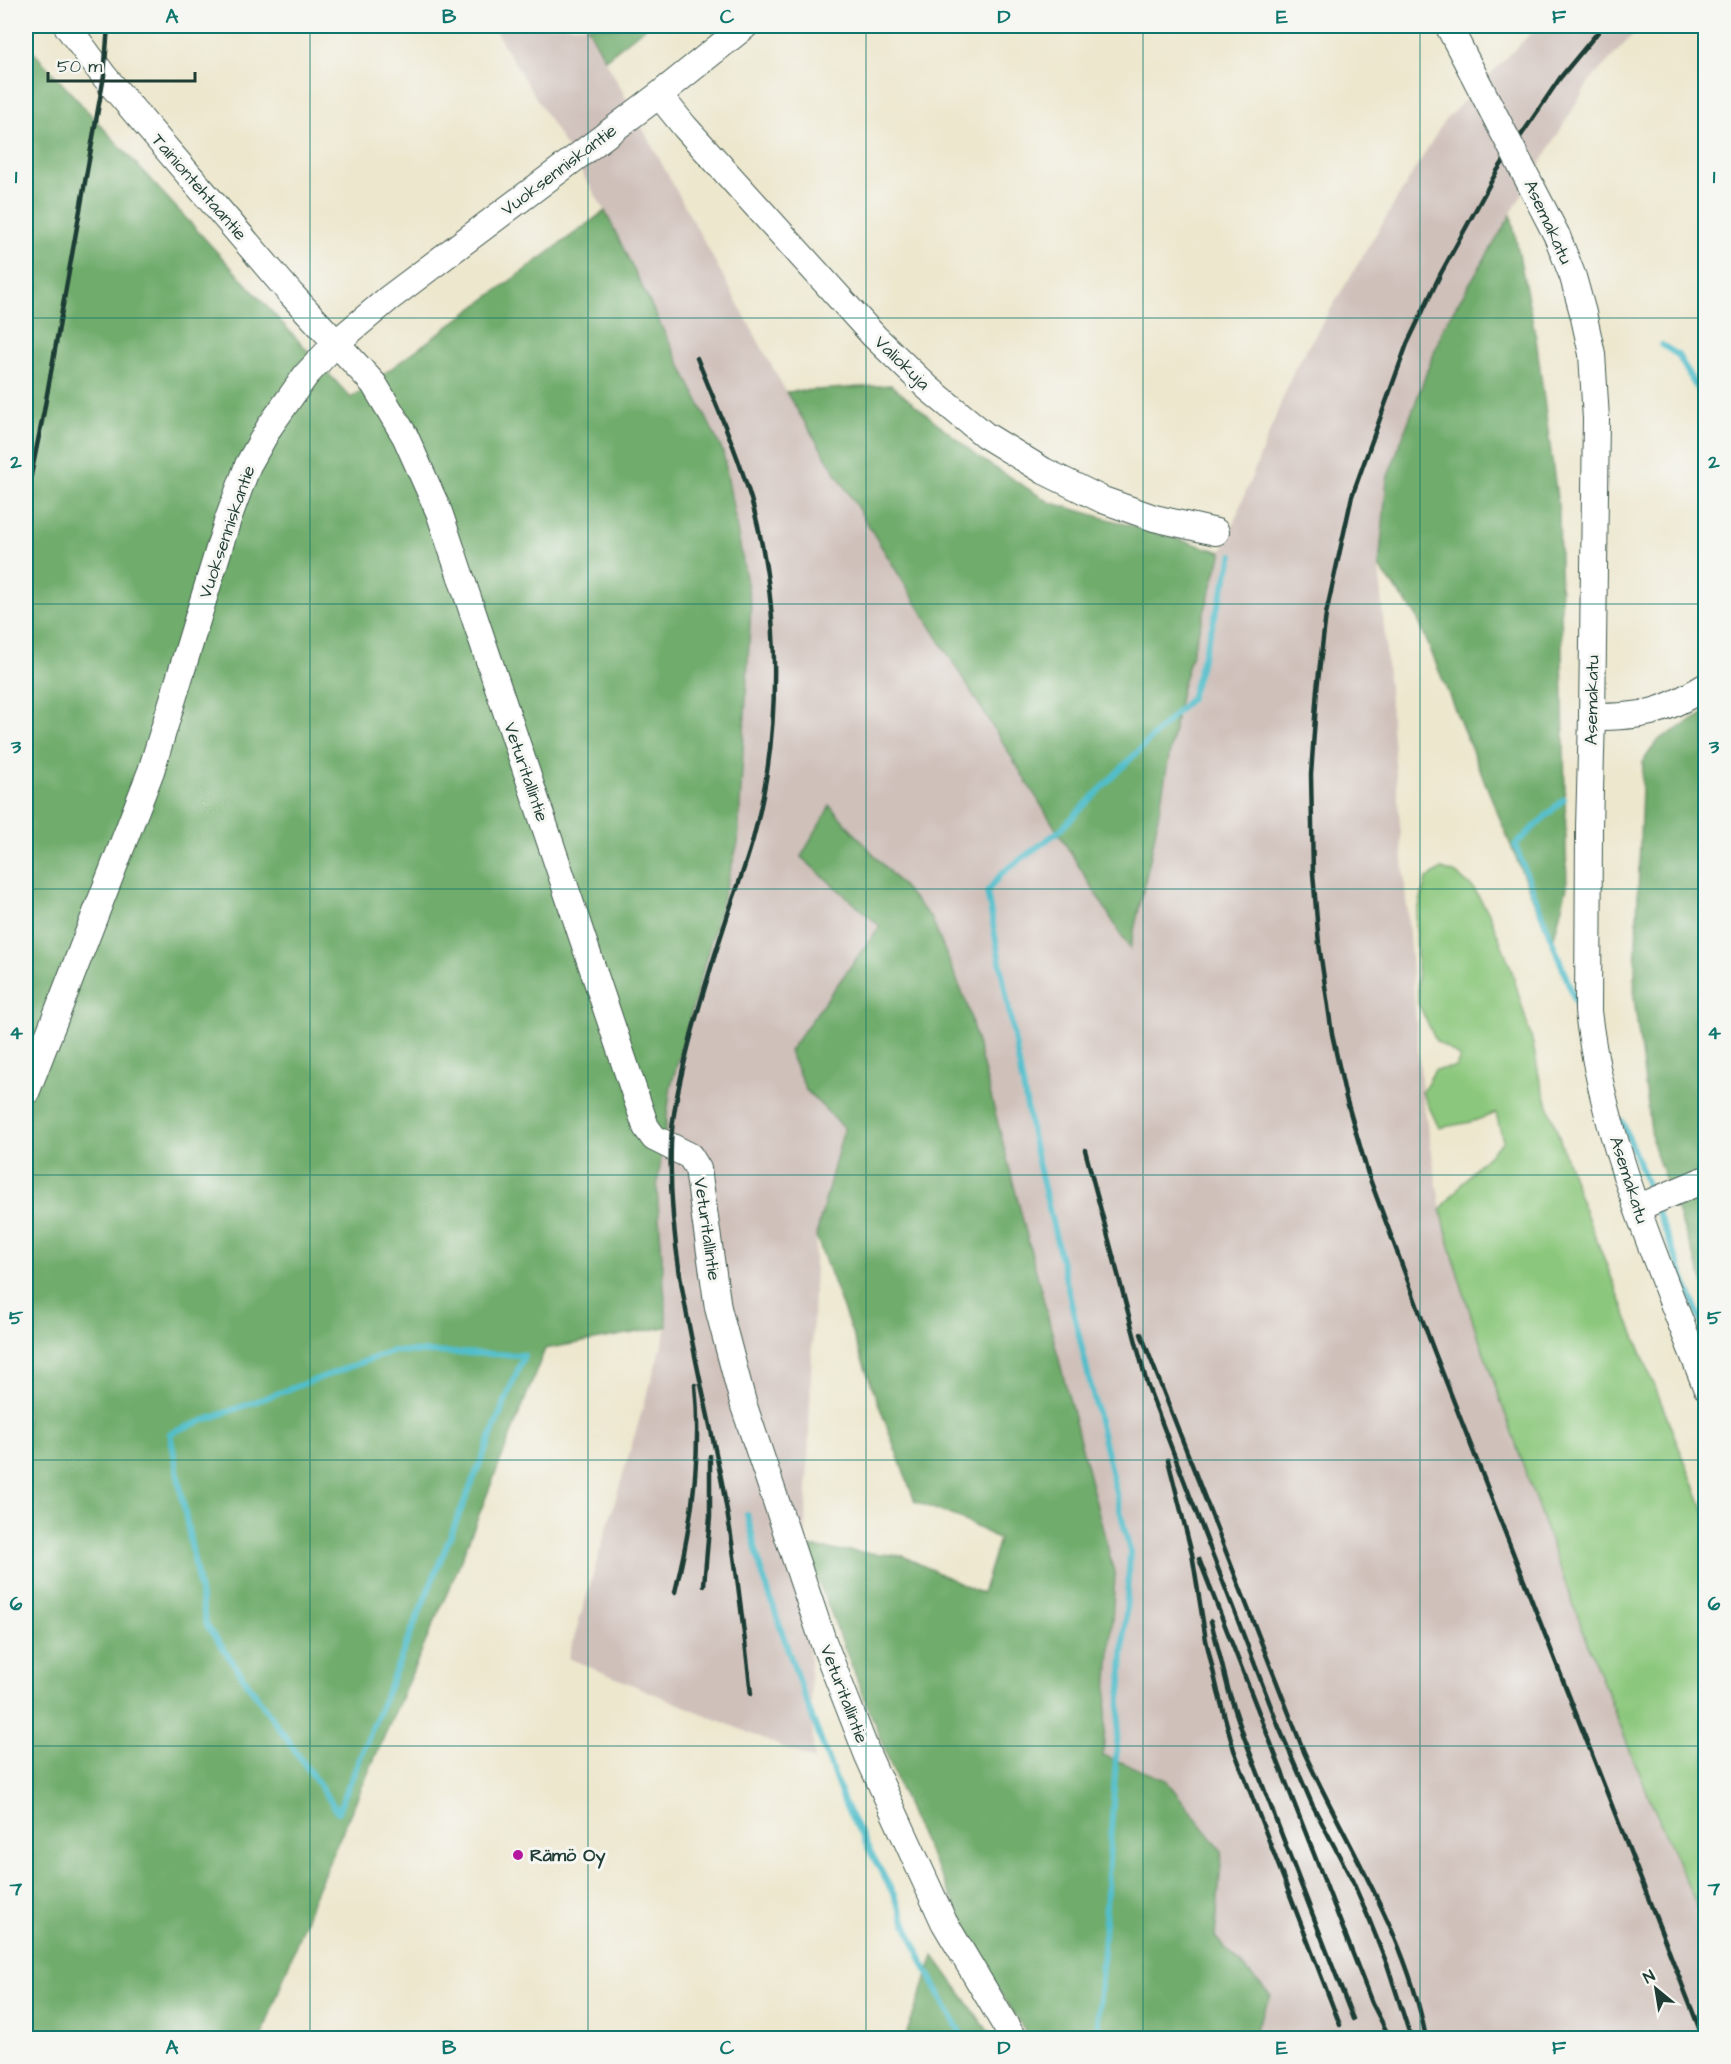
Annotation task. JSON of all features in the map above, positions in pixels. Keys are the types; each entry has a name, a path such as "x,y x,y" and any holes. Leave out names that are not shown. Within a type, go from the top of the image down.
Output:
{"street":[{"name":"Tainiontehtaantie","path":"67,26 111,84 291,294 337,342"},
{"name":"Vuoksenniskantie","path":"26,1093 151,771 228,519 249,465 270,426 306,375 337,342 388,299 659,95 745,26"},
{"name":"Asemakatu","path":"1449,26 1557,236 1573,277 1592,354 1596,419 1589,827 1588,1011 1591,1041 1617,1152 1706,1387"},
{"name":"Valiokuja","path":"659,95 678,120 874,336 928,388 985,435 1044,471 1103,500 1154,518 1216,532"},
{"name":"Veturitallintie","path":"337,342 380,392 405,436 439,512 646,1127 654,1138 690,1156 698,1169 718,1308 744,1406 823,1641 868,1756 944,1922 1013,2038"},
{"path":"1592,717 1625,717 1657,712 1706,686"},
{"path":"1637,1208 1706,1179"}],"shaded area":[{"path":"492,26 587,26 786,392 1130,948 1152,850 1181,691 1222,552 1294,370 1444,121 1538,26 1641,26 1589,82 1444,326 1379,567 1422,1092 1441,1209 1453,1260 1534,1496 1627,1741 1671,1850 1705,1923 1705,2038 1251,2038 1270,1996 1215,1938 1222,1850 1166,1780 1103,1755 1115,1576 931,918 802,857 880,926 789,1051 806,1090 844,1128 816,1236 805,1547 814,1760 568,1658 667,1327 657,1188 671,1086 723,452 605,211"}],"green space":[{"path":"587,26 647,26 605,59"},
{"path":"26,44 351,398 605,211 723,452 751,606 738,843 671,1086 657,1188 667,1327 545,1349 455,1575 315,1894 261,2038 26,2038"},
{"path":"1511,215 1536,338 1559,513 1567,887 1552,945 1416,615 1379,567 1387,479 1444,326"},
{"path":"891,385 981,459 1049,502 1222,552 1181,691 1152,850 1130,949 786,392"},
{"path":"1705,713 1705,1286 1653,1146 1634,998 1643,761 1658,740"},
{"path":"830,806 931,918 967,1004 1115,1576 1103,1755 1166,1780 1222,1851 1215,1937 1271,1996 1251,2038 1030,2038 1000,1993 912,1819 805,1547 903,1556 982,1594 999,1539 957,1517 915,1502 816,1236 844,1128 806,1090 789,1051 880,926 801,857"},
{"path":"1442,869 1456,874 1473,888 1489,913 1511,968 1533,1044 1540,1081 1578,1193 1705,1513 1705,1923 1654,1809 1585,1635 1478,1335 1441,1209 1475,1168 1503,1141 1496,1113 1471,1122 1439,1128 1422,1092 1435,1070 1456,1067 1460,1057 1436,1041 1418,1003 1416,919 1426,879"},
{"path":"934,1956 993,2038 905,2038"}],"waterway":[{"path":"1662,345 1678,355 1706,405"},
{"path":"1097,2038 1130,1552 1034,1145 987,892 1002,873 1059,831 1191,698 1233,555"},
{"path":"1564,799 1515,845 1578,1008"},
{"path":"1622,1121 1651,1195"},
{"path":"1656,1208 1706,1334"},
{"path":"393,1351 524,1355 338,1812 206,1624 170,1433 393,1351"},
{"path":"747,1514 761,1570 799,1682 846,1807 894,1895 924,1965 963,2038"}],"railway":[{"path":"26,500 104,76 108,26"},
{"path":"1603,26 1560,78 1497,171 1441,273 1407,344 1352,496 1326,614 1317,689 1311,775 1313,873 1319,944 1332,1034 1346,1098 1368,1174 1434,1351 1703,2038"},
{"path":"697,358 733,446 751,499 768,582 774,669 773,713 762,798 751,847 713,961 691,1037 676,1099 671,1144 674,1230 680,1272 695,1357 727,1509 751,1694"},
{"path":"1085,1150 1147,1384 1278,1725 1312,1804 1352,1880 1369,1919 1387,1964 1411,2038"},
{"path":"1141,1334 1304,1752 1374,1892 1405,1963 1426,2038"},
{"path":"675,1592 694,1489 697,1437 695,1385"},
{"path":"704,1585 710,1517 710,1456"},
{"path":"1168,1460 1192,1554 1206,1640 1234,1750 1340,2025"},
{"path":"1199,1559 1372,2003 1390,2038"},
{"path":"1211,1621 1229,1692 1244,1737 1353,2019"}],"place":[{"name":"Rämö Oy","path":"518,1855"}]}
